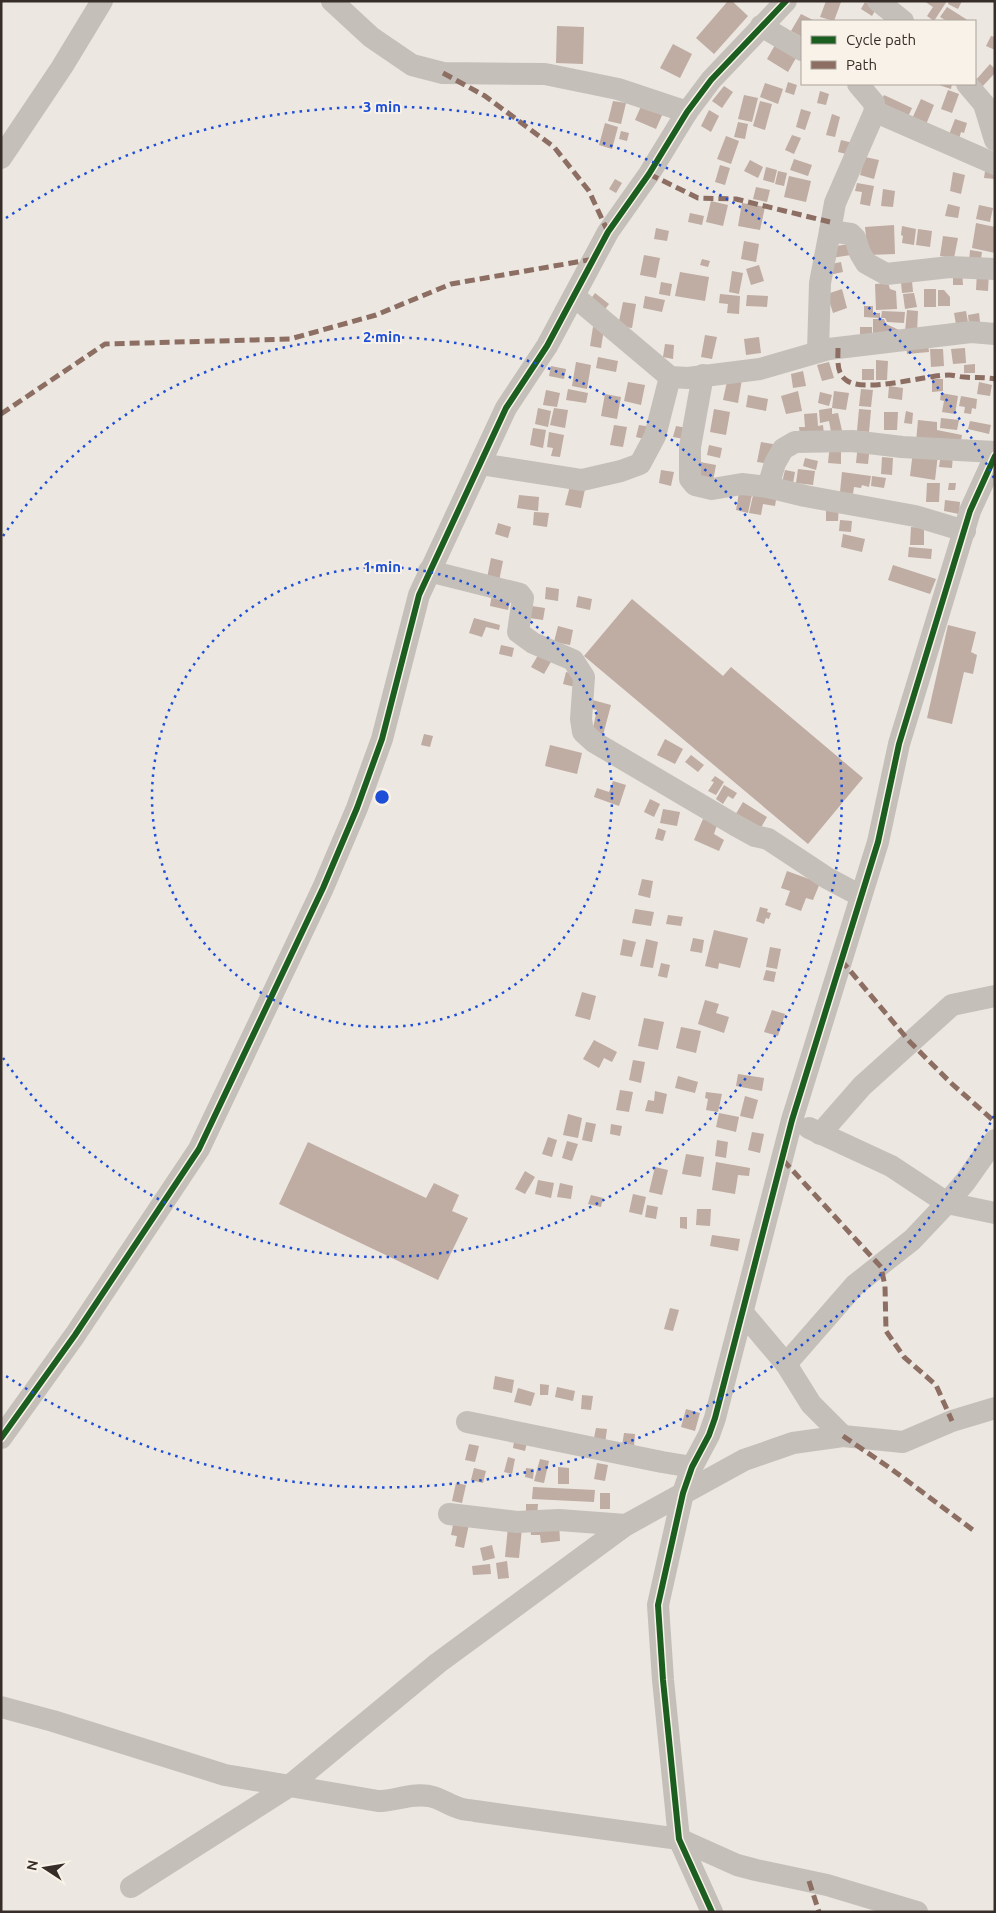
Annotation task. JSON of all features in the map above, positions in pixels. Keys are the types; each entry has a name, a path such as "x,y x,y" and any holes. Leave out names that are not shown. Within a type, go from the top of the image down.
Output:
{"street":[{"path":"1,158 62,67 102,1"},
{"path":"332,1 371,37 412,65 443,73 545,74 618,89 687,112"},
{"path":"1,1438 75,1335 199,1148 324,888 357,808 382,739 419,594 506,408 547,346 608,232 649,174 687,112 711,80 786,1"},
{"path":"878,1 902,20"},
{"path":"761,26 801,49"},
{"path":"818,351 820,282 835,204 876,111 874,103 859,85"},
{"path":"968,85 984,104 995,140"},
{"path":"876,111 995,164"},
{"path":"830,232 851,234 855,238 866,263 886,274 950,267 995,269"},
{"path":"574,296 670,377 688,378 760,369 818,351 972,332 995,334"},
{"path":"703,375 690,446 692,482 712,489 742,484 768,487 805,496 915,516 965,531"},
{"path":"480,464 582,480 621,471 640,464 655,436 670,377"},
{"path":"712,1912 679,1839 663,1680 658,1605 683,1493 692,1467 709,1435 715,1418 792,1120 878,842 899,744 924,657 970,511 987,492 995,454 852,441 795,442 783,449 775,463 768,487"},
{"path":"430,571 520,594 523,598 518,632 533,643 573,660 584,677 581,719 583,732 594,742 735,825 755,836 768,839 827,878 861,896"},
{"path":"820,1134 862,1086 952,1005 995,996"},
{"path":"792,1120 891,1166 948,1204 995,1213"},
{"path":"786,1364 855,1286 912,1240 948,1204 995,1140"},
{"path":"743,1313 786,1364 811,1404 843,1436"},
{"path":"131,1887 288,1787 438,1663 626,1525 683,1493 744,1460 793,1443 843,1436 903,1442 952,1421 995,1408"},
{"path":"467,1422 653,1461 692,1467"},
{"path":"449,1514 517,1522 559,1520 626,1525"},
{"path":"1,1707 54,1721 225,1775 378,1802 390,1801 404,1796 428,1796 466,1810 679,1839 737,1865 827,1885 917,1912"}],"building":[{"path":"728,1 732,1 748,16 714,54 696,38"},
{"path":"826,1 841,2 834,20 820,17"},
{"path":"924,1 947,1 935,20 927,16 933,7"},
{"path":"949,1 962,1 958,9 948,4"},
{"path":"865,2 876,9 872,16 861,9"},
{"path":"947,7 967,20 945,20 940,17"},
{"path":"801,14 813,20 801,20 801,36 791,31"},
{"path":"557,26 584,27 583,64 556,63"},
{"path":"991,36 995,37 995,50 986,46"},
{"path":"673,44 692,54 680,78 660,68"},
{"path":"775,45 796,58 788,72 767,59"},
{"path":"990,64 995,69 995,73 980,89 976,80"},
{"path":"788,82 797,85 794,95 785,92"},
{"path":"765,83 783,89 778,104 760,97"},
{"path":"939,85 952,85 951,89"},
{"path":"724,86 733,92 722,108 712,101"},
{"path":"948,90 959,94 952,113 941,109"},
{"path":"820,91 829,94 826,105 817,103"},
{"path":"744,95 758,98 752,122 738,119"},
{"path":"884,95 912,108 906,121 878,108"},
{"path":"921,99 934,105 925,127 911,121"},
{"path":"613,101 626,103 621,124 608,121"},
{"path":"760,101 772,104 765,130 753,126"},
{"path":"642,104 663,113 656,129 635,120"},
{"path":"801,109 811,112 805,130 796,127"},
{"path":"709,110 719,116 711,132 701,126"},
{"path":"832,114 840,117 835,137 826,135"},
{"path":"955,119 967,123 964,133 961,132 958,143 947,140"},
{"path":"738,122 748,124 745,139 734,137"},
{"path":"605,123 618,127 612,149 599,145"},
{"path":"621,131 629,133 627,141 619,139"},
{"path":"792,135 801,138 794,154 785,150"},
{"path":"726,136 739,141 731,164 717,159"},
{"path":"841,140 853,143 850,155 838,152"},
{"path":"865,157 879,160 874,179 860,175"},
{"path":"794,159 812,165 808,176 790,170"},
{"path":"750,160 763,167 758,178 744,171"},
{"path":"720,165 730,168 725,185 715,182"},
{"path":"986,165 995,167 995,179 984,178"},
{"path":"766,167 777,170 774,183 763,180"},
{"path":"778,171 787,173 784,186 775,184"},
{"path":"953,172 965,175 961,194 950,191"},
{"path":"789,176 811,181 806,202 784,197"},
{"path":"615,179 622,183 616,193 609,189"},
{"path":"857,183 874,186 870,206 860,204 862,192 855,191"},
{"path":"756,187 770,190 767,202 753,199"},
{"path":"883,189 895,191 893,207 881,206"},
{"path":"711,201 728,205 723,226 706,222"},
{"path":"742,203 765,207 760,230 738,226"},
{"path":"948,204 960,207 958,218 945,216"},
{"path":"979,205 993,208 990,222 976,219"},
{"path":"690,213 704,216 702,225 688,222"},
{"path":"976,223 995,227 995,253 972,248"},
{"path":"894,225 895,254 868,255 865,227"},
{"path":"902,226 916,229 914,245 902,243"},
{"path":"656,228 669,231 667,241 654,239"},
{"path":"918,229 932,231 930,247 916,245"},
{"path":"943,236 958,238 954,258 940,256"},
{"path":"744,241 759,244 756,262 741,259"},
{"path":"849,244 851,255 831,258 830,247"},
{"path":"970,250 982,252 980,265 969,263"},
{"path":"644,255 660,258 656,278 640,275"},
{"path":"702,259 710,261 708,267 700,265"},
{"path":"841,262 843,272 829,275 827,265"},
{"path":"759,265 764,281 751,285 746,269"},
{"path":"732,271 743,273 739,294 729,292"},
{"path":"680,272 709,277 705,301 675,296"},
{"path":"962,272 963,285 953,285 953,273"},
{"path":"977,272 989,273 988,291 976,290"},
{"path":"912,281 913,292 902,293 901,282"},
{"path":"661,282 672,284 670,296 659,294"},
{"path":"888,283 890,289 896,291 897,309 876,310 875,284"},
{"path":"842,289 847,308 833,313 827,294"},
{"path":"924,289 936,289 936,307 924,307"},
{"path":"938,290 944,290 950,297 950,306 938,306"},
{"path":"595,293 609,304 602,313 588,303"},
{"path":"914,293 917,307 905,309 903,294"},
{"path":"720,294 740,296 739,314 727,313 728,304 719,303"},
{"path":"747,295 768,296 767,307 746,306"},
{"path":"645,296 665,300 662,312 643,308"},
{"path":"623,302 636,304 632,328 618,326"},
{"path":"864,306 873,306 873,313 880,313 880,318 864,317"},
{"path":"907,310 918,311 917,332 905,332"},
{"path":"882,311 905,312 904,323 887,322 885,318 881,318"},
{"path":"966,311 969,328 957,330 954,313"},
{"path":"979,313 980,322 969,324 968,315"},
{"path":"873,319 884,319 886,324 899,330 873,336"},
{"path":"593,327 604,329 601,348 590,346"},
{"path":"860,327 872,327 872,340 860,341"},
{"path":"705,335 717,337 712,359 701,357"},
{"path":"759,337 761,353 746,355 744,339"},
{"path":"928,342 929,352 907,354 906,343"},
{"path":"665,344 674,345 673,359 663,357"},
{"path":"965,348 966,363 953,364 951,349"},
{"path":"930,349 943,349 944,366 931,367"},
{"path":"598,357 618,361 616,372 596,368"},
{"path":"876,360 888,361 887,380 876,380"},
{"path":"576,362 591,365 587,389 572,386"},
{"path":"829,362 834,378 822,381 817,365"},
{"path":"975,364 975,373 964,373 964,365"},
{"path":"551,366 566,369 564,379 549,376"},
{"path":"862,369 874,369 874,380 862,380"},
{"path":"803,371 806,386 793,388 791,374"},
{"path":"728,377 742,379 738,403 723,400"},
{"path":"932,379 943,379 943,391 932,392"},
{"path":"628,382 645,385 641,405 624,401"},
{"path":"979,382 992,385 990,396 977,394"},
{"path":"889,386 903,388 902,400 888,398"},
{"path":"568,389 588,393 586,403 566,400"},
{"path":"861,389 873,390 871,407 859,406"},
{"path":"546,390 560,393 557,407 543,405"},
{"path":"798,391 802,411 786,414 781,396"},
{"path":"834,391 849,393 846,410 832,408"},
{"path":"820,392 832,395 829,406 818,403"},
{"path":"941,393 958,396 955,414 942,412 944,401 940,400"},
{"path":"605,394 621,397 617,419 601,416"},
{"path":"748,395 768,399 766,411 746,407"},
{"path":"961,396 977,399 976,409 972,408 971,414 964,413 965,407 959,406"},
{"path":"538,408 551,411 548,427 535,424"},
{"path":"554,408 568,410 565,428 550,425"},
{"path":"832,408 832,414 838,413 843,435 832,437 829,421 820,423 819,410"},
{"path":"714,409 730,412 726,435 710,432"},
{"path":"859,409 871,410 869,432 857,431"},
{"path":"906,411 913,413 912,424 904,423"},
{"path":"884,412 898,412 897,430 884,430"},
{"path":"817,413 818,426 823,425 824,434 800,435 799,427 805,427 804,414"},
{"path":"941,418 959,420 957,430 940,428"},
{"path":"918,420 937,422 937,430 962,435 960,446 916,442"},
{"path":"970,421 991,425 989,434 968,429"},
{"path":"614,425 627,427 623,447 610,445"},
{"path":"639,425 651,427 648,440 636,437"},
{"path":"676,426 687,428 684,439 673,437"},
{"path":"533,428 546,430 543,448 530,445"},
{"path":"549,432 564,435 560,457 551,456 553,448 547,447"},
{"path":"761,442 773,444 770,464 757,462"},
{"path":"830,444 841,445 841,464 828,463"},
{"path":"858,444 870,445 868,464 856,463"},
{"path":"709,445 722,448 720,458 707,455"},
{"path":"913,451 938,454 935,480 910,476"},
{"path":"941,453 953,454 952,468 939,467"},
{"path":"882,457 893,458 892,475 881,474"},
{"path":"805,458 818,461 816,470 803,466"},
{"path":"700,462 716,465 712,486 696,483"},
{"path":"798,469 815,471 813,485 796,483"},
{"path":"661,470 674,472 671,486 659,483"},
{"path":"785,470 795,472 792,489 781,487"},
{"path":"842,472 871,476 869,487 862,485 861,488 854,487 853,494 840,492"},
{"path":"872,476 886,478 884,488 871,486"},
{"path":"927,483 940,483 939,502 926,502"},
{"path":"949,483 956,483 955,490 948,490"},
{"path":"570,486 585,489 581,508 565,505"},
{"path":"740,487 753,490 748,513 736,510"},
{"path":"754,491 777,494 775,506 763,504 761,515 749,513"},
{"path":"519,495 539,497 538,511 517,508"},
{"path":"945,500 960,502 959,514 944,511"},
{"path":"826,503 839,503 838,521 826,521"},
{"path":"534,512 549,513 547,527 533,525"},
{"path":"840,520 852,521 851,532 839,531"},
{"path":"498,523 511,527 508,538 495,534"},
{"path":"911,527 924,528 924,545 910,545"},
{"path":"843,534 865,539 862,552 841,547"},
{"path":"909,547 932,549 931,559 908,557"},
{"path":"491,558 503,561 499,581 487,578"},
{"path":"893,565 936,579 930,594 888,580"},
{"path":"546,587 559,589 558,601 545,599"},
{"path":"492,594 511,598 508,610 490,606"},
{"path":"578,596 592,599 590,610 576,607"},
{"path":"632,599 723,676 731,667 863,778 808,844 584,656"},
{"path":"525,605 545,608 543,620 523,617"},
{"path":"474,618 500,625 499,630 486,627 482,637 469,633"},
{"path":"948,625 976,632 971,652 977,655 973,674 964,672 952,724 927,718"},
{"path":"558,626 573,630 570,645 554,642"},
{"path":"501,645 514,648 512,657 499,654"},
{"path":"540,652 552,660 544,674 531,667"},
{"path":"566,672 578,675 575,687 563,684"},
{"path":"589,699 611,705 603,735 592,732 597,710 587,708"},
{"path":"424,734 433,736 430,747 421,745"},
{"path":"665,739 683,749 675,764 657,755"},
{"path":"550,745 582,753 577,774 545,766"},
{"path":"691,755 704,765 698,772 685,762"},
{"path":"715,776 724,782 716,795 708,791 714,782 711,781"},
{"path":"613,781 626,785 619,806 594,797 597,788 609,792"},
{"path":"724,785 737,793 733,799 728,796 723,804 716,799"},
{"path":"650,799 660,804 654,817 644,812"},
{"path":"743,802 767,817 759,831 734,817"},
{"path":"663,809 680,812 677,826 660,823"},
{"path":"703,819 717,825 714,834 724,840 719,851 694,840"},
{"path":"658,828 666,831 663,841 655,839"},
{"path":"787,871 820,883 813,900 806,898 801,911 785,905 790,891 781,888"},
{"path":"642,879 653,881 650,898 638,895"},
{"path":"760,907 768,909 767,912 771,913 769,919 766,918 764,924 756,921"},
{"path":"635,909 654,912 651,926 632,923"},
{"path":"668,915 683,917 681,926 666,924"},
{"path":"714,930 748,938 740,968 719,963 718,969 705,966"},
{"path":"693,938 704,940 702,953 690,951"},
{"path":"623,939 636,942 632,957 620,955"},
{"path":"646,939 658,942 653,968 640,966"},
{"path":"770,947 781,949 777,969 766,967"},
{"path":"661,963 670,965 667,978 658,976"},
{"path":"766,970 776,972 774,982 763,980"},
{"path":"582,992 596,996 590,1020 575,1016"},
{"path":"705,1000 719,1004 716,1013 729,1017 724,1033 698,1024"},
{"path":"772,1010 785,1014 778,1036 764,1032"},
{"path":"644,1018 664,1022 658,1050 638,1046"},
{"path":"681,1027 701,1031 696,1053 676,1048"},
{"path":"594,1040 617,1052 612,1062 604,1058 599,1068 583,1059"},
{"path":"633,1060 645,1062 641,1083 629,1080"},
{"path":"738,1074 764,1078 762,1091 736,1086"},
{"path":"678,1076 698,1082 695,1093 675,1088"},
{"path":"620,1090 633,1092 629,1112 616,1110"},
{"path":"655,1091 667,1094 663,1114 645,1111 648,1100 654,1101"},
{"path":"706,1092 722,1094 718,1112 706,1110 708,1099 705,1098"},
{"path":"745,1096 758,1100 753,1119 740,1116"},
{"path":"719,1113 739,1117 736,1132 716,1127"},
{"path":"568,1114 582,1118 578,1138 563,1135"},
{"path":"586,1122 596,1124 592,1142 582,1140"},
{"path":"611,1124 622,1126 620,1136 610,1134"},
{"path":"752,1132 764,1134 760,1153 748,1150"},
{"path":"548,1137 557,1140 552,1157 542,1154"},
{"path":"717,1140 728,1142 726,1158 715,1156"},
{"path":"567,1141 578,1144 572,1161 562,1158"},
{"path":"308,1142 426,1198 434,1183 459,1195 452,1211 468,1218 438,1280 279,1204"},
{"path":"686,1154 704,1157 701,1177 682,1174"},
{"path":"716,1162 750,1168 749,1176 738,1175 735,1194 712,1190"},
{"path":"655,1167 668,1170 662,1195 649,1192"},
{"path":"525,1171 535,1177 525,1194 515,1189"},
{"path":"538,1180 554,1183 551,1198 535,1194"},
{"path":"560,1183 573,1186 571,1199 557,1197"},
{"path":"633,1194 646,1197 642,1215 629,1212"},
{"path":"591,1195 603,1198 601,1207 588,1204"},
{"path":"647,1205 658,1207 656,1219 645,1217"},
{"path":"697,1209 711,1209 710,1226 696,1225"},
{"path":"680,1217 687,1217 687,1229 680,1228"},
{"path":"712,1235 740,1239 738,1251 710,1246"},
{"path":"670,1308 679,1310 673,1331 664,1329"},
{"path":"495,1376 514,1380 512,1393 493,1389"},
{"path":"540,1384 549,1385 548,1395 540,1395"},
{"path":"557,1387 575,1391 573,1401 555,1397"},
{"path":"518,1388 535,1393 531,1406 514,1402"},
{"path":"582,1395 593,1396 591,1410 581,1409"},
{"path":"686,1409 700,1413 695,1431 681,1427"},
{"path":"596,1428 607,1429 605,1444 593,1443"},
{"path":"624,1433 635,1434 634,1447 622,1446"},
{"path":"515,1436 528,1438 525,1451 513,1448"},
{"path":"469,1444 479,1446 475,1462 465,1460"},
{"path":"508,1457 515,1459 512,1474 504,1472"},
{"path":"540,1459 549,1461 544,1483 534,1481"},
{"path":"597,1463 608,1465 605,1481 594,1479"},
{"path":"558,1467 569,1468 569,1484 558,1484"},
{"path":"474,1468 486,1471 483,1483 471,1480"},
{"path":"526,1468 534,1469 533,1479 525,1477"},
{"path":"456,1483 466,1485 462,1503 452,1501"},
{"path":"533,1487 595,1490 594,1502 532,1499"},
{"path":"600,1493 610,1493 610,1509 600,1509"},
{"path":"526,1504 538,1504 537,1517 526,1517"},
{"path":"454,1520 469,1524 464,1548 455,1546 457,1536 451,1535"},
{"path":"559,1522 560,1541 541,1543 540,1535 531,1535 530,1524"},
{"path":"508,1527 522,1528 519,1558 505,1557"},
{"path":"492,1545 495,1558 483,1561 480,1548"},
{"path":"507,1561 509,1578 498,1579 496,1563"},
{"path":"490,1564 491,1574 473,1575 472,1566"}],"marked path":[{"path":"443,73 485,96 554,147 589,191 608,232"},
{"path":"649,174 698,198 736,199 830,222"},
{"path":"1,414 105,344 290,339 376,315 451,284 594,259"},
{"path":"838,348 838,366 841,374 846,380 855,384 880,385 949,375 995,379"},
{"path":"841,960 910,1042 951,1083 995,1122"},
{"path":"783,1160 881,1267 885,1286 886,1331 904,1357 936,1385 952,1421"},
{"path":"843,1436 890,1468 973,1530"},
{"path":"809,1881 819,1912"}],"cycle path":[{"path":"1,1438 75,1335 199,1149 323,888 357,808 382,739 419,595 506,408 547,346 608,232 649,174 687,112 711,80 786,1"},
{"path":"712,1912 679,1839 663,1680 658,1605 683,1493 692,1467 709,1435 715,1418 792,1120 878,842 899,744 970,511 995,456"}]}
